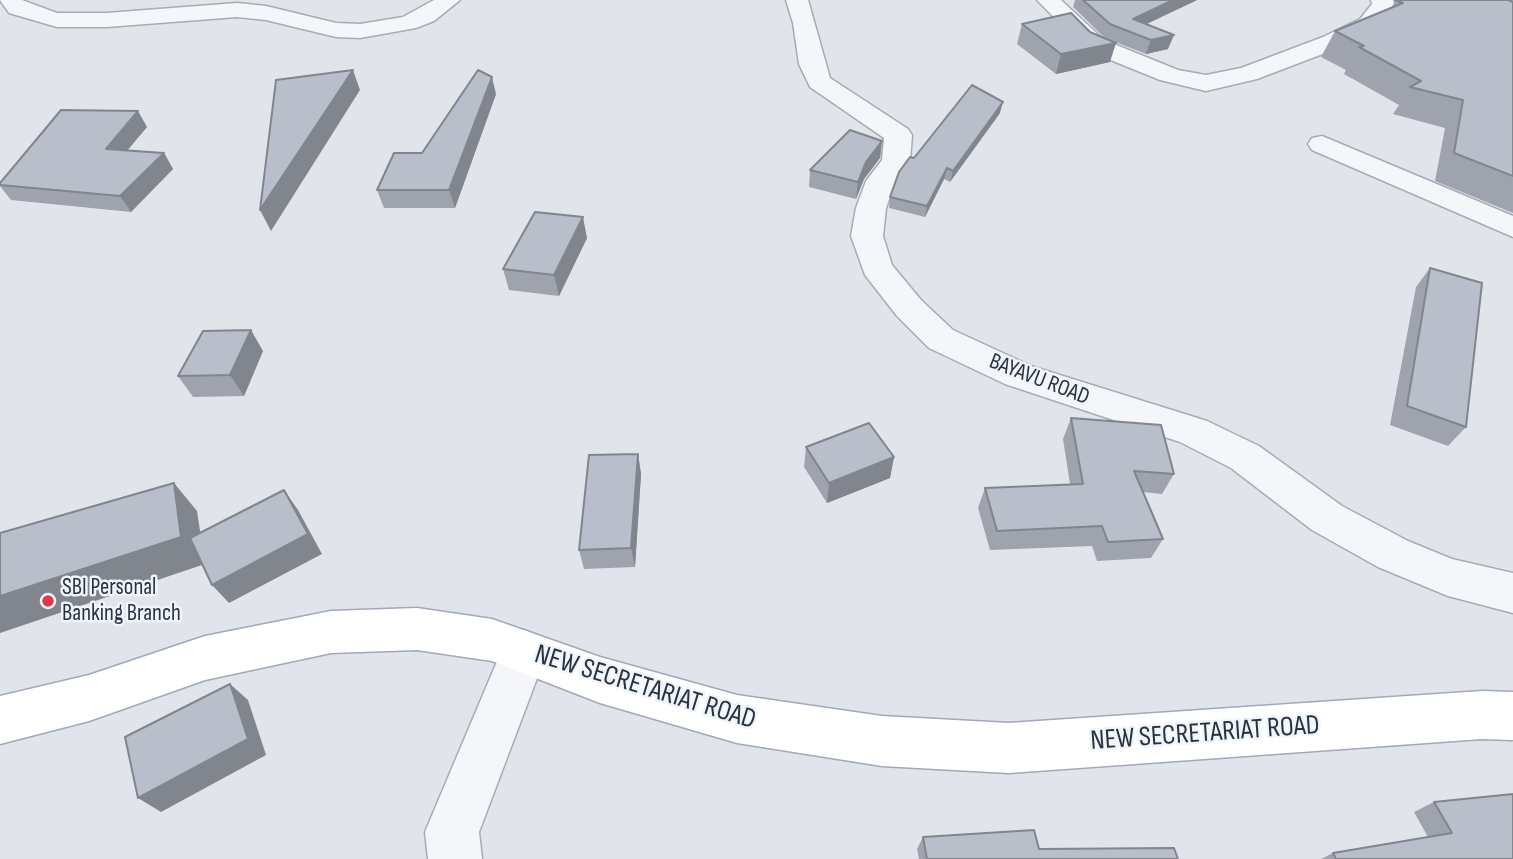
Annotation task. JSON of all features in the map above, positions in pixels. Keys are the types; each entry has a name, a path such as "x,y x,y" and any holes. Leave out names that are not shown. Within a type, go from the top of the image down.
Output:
{"main road":[{"name":"NEW SECRETARIAT ROAD","path":"0,720 89,698 205,658 331,632 417,629 492,640 600,680 737,719 882,741 1009,748 1482,715 1513,716"}],"street":[{"path":"9,0 17,8 57,20 107,20 237,9 266,13 336,30 360,32 408,23 426,16 449,0"},
{"name":"BAYAVU ROAD","path":"797,0 819,82 898,135 896,161 881,181 871,208 867,236 877,268 909,308 942,339 1018,375 1087,400 1193,431 1245,457 1327,518 1393,554 1448,577 1513,593"},
{"path":"1048,0 1095,46 1169,75 1206,83 1248,74 1332,42 1368,24 1383,4 1382,0"},
{"path":"1322,144 1513,227"},
{"path":"454,859 452,832 524,652"}],"building":[{"path":"1083,0 1173,0 1133,19 1174,35 1151,40 1110,24"},
{"path":"1395,0 1513,2 1513,176 1454,153 1463,100 1410,87 1421,81 1335,31 1403,3"},
{"path":"1071,13 1090,32 1116,43 1061,54 1022,24"},
{"path":"353,70 260,210 276,80"},
{"path":"478,70 492,77 449,190 377,190 394,153 422,153"},
{"path":"972,85 1003,102 953,171 947,168 927,206 890,197 899,172 910,157 914,158"},
{"path":"61,110 138,111 106,149 164,153 120,196 0,185"},
{"path":"850,130 882,141 866,162 858,182 810,170"},
{"path":"535,212 583,217 554,275 503,269"},
{"path":"1430,268 1482,283 1466,427 1407,406"},
{"path":"251,330 230,375 178,376 203,331"},
{"path":"1071,418 1161,425 1174,474 1134,471 1163,539 1108,542 1102,526 997,531 985,488 1083,484"},
{"path":"869,423 894,457 829,483 806,447"},
{"path":"638,454 631,548 579,550 589,455"},
{"path":"174,483 181,537 0,596 0,533"},
{"path":"284,490 308,534 212,585 190,538"},
{"path":"230,684 248,739 138,798 125,737"},
{"path":"1513,794 1513,859 1336,859 1333,853 1452,833 1434,802"},
{"path":"1034,830 1039,849 1174,848 1178,859 927,859 923,837"}],"place":[{"name":"SBI Personal Banking Branch","path":"48,601"}]}
